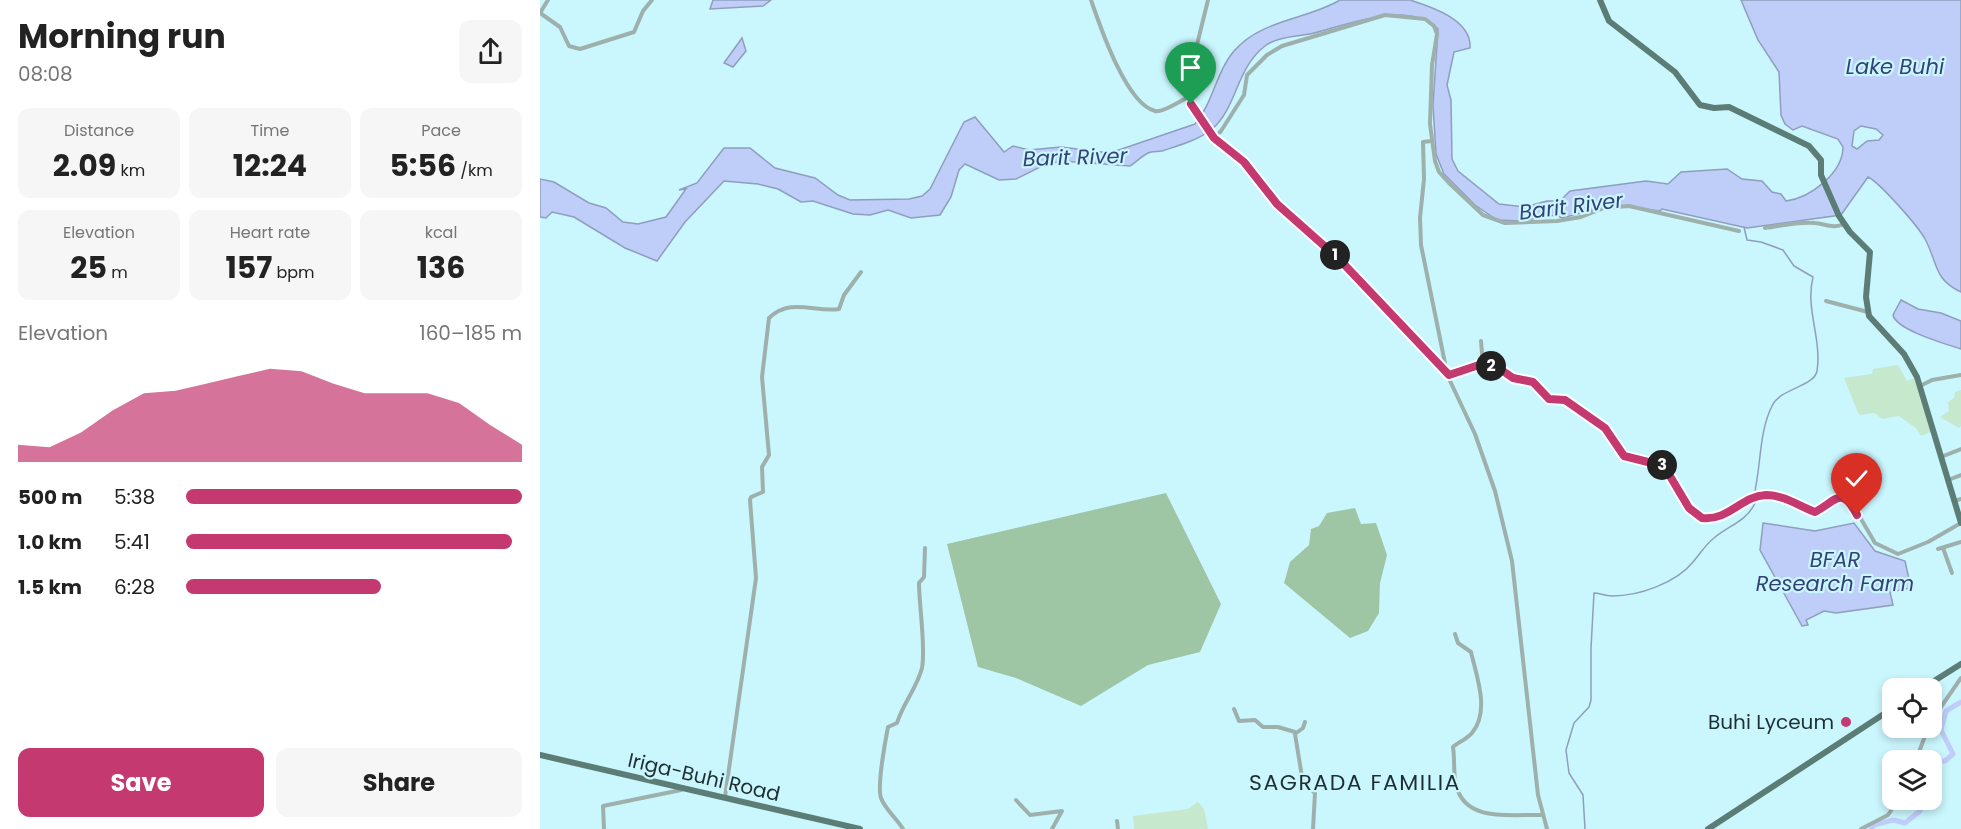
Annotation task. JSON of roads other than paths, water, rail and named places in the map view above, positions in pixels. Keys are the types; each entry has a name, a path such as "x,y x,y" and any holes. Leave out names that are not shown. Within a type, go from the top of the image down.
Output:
{"main road":[{"path":"1600,0 1609,21 1675,72 1700,105 1714,108 1729,107 1809,146 1821,160 1824,181 1839,216 1870,252 1866,297 1868,312 1874,325 1906,357 1920,386 1948,480 1958,500 1961,523"},
{"path":"1939,678 1961,664"},
{"path":"1708,829 1882,715"},
{"name":"Iriga-Buhi Road","path":"540,755 860,829"}],"street":[{"path":"548,0 540,13 560,27 569,46 580,49 634,32 643,11 652,0"},
{"path":"1091,0 1099,24 1125,82 1144,106 1161,111 1188,97"},
{"path":"1208,0 1191,69 1188,97 1198,115 1214,138 1244,162 1277,204 1339,259 1448,373"},
{"path":"1214,138 1244,95 1247,75 1274,51 1300,39 1385,15 1399,14 1425,19 1436,30 1437,39 1432,65 1431,141 1439,172 1473,208 1491,220 1505,223 1557,221 1581,217 1604,208 1623,206 1739,231"},
{"path":"1431,141 1423,142 1424,179 1419,218 1421,245 1448,373 1486,464 1512,561 1541,814 1547,829"},
{"path":"1765,228 1815,222 1839,227 1844,224"},
{"path":"725,798 756,578 751,497 763,492 762,467 769,455 768,426 761,392 769,318 798,305 839,309 844,295 861,272"},
{"path":"1826,301 1868,312"},
{"path":"1481,341 1483,365"},
{"path":"1448,373 1483,365 1500,368 1513,378 1531,381 1549,399 1564,400 1572,404 1605,428 1624,456 1663,466 1689,508 1701,518 1723,517 1755,497 1779,496 1815,512 1829,500 1849,499 1875,543 1895,553 1928,542 1961,523"},
{"path":"1920,386 1932,380 1961,375"},
{"path":"1941,457 1961,450"},
{"path":"1948,480 1961,476"},
{"path":"1952,573 1941,548 1961,542"},
{"path":"903,829 881,798 880,771 883,765 888,727 897,723 903,705 912,694 921,670 919,583 924,577 925,548"},
{"path":"1455,634 1458,643 1471,652 1481,694 1480,720 1469,736 1453,747 1455,782 1459,793 1467,805 1480,812 1541,814"},
{"path":"1942,706 1961,678"},
{"path":"1234,709 1239,721 1255,720 1263,727 1278,727 1295,732 1304,728 1305,722"},
{"path":"1295,732 1303,783 1315,793 1313,829"},
{"path":"604,829 603,806 684,789"},
{"path":"1016,800 1030,815 1062,811 1053,829"},
{"path":"1861,829 1888,815 1891,810"},
{"path":"1117,821 1118,829"}],"water":[{"path":"713,0 771,0 763,6 710,9"},
{"path":"1340,0 1410,0 1439,11 1458,22 1469,38 1470,48 1454,52 1447,85 1451,100 1452,159 1458,171 1499,204 1525,207 1547,201 1560,201 1570,191 1646,181 1668,184 1681,172 1727,169 1742,179 1762,181 1772,192 1781,194 1786,201 1805,195 1824,183 1831,175 1842,157 1843,147 1838,139 1802,126 1793,130 1785,124 1781,115 1779,72 1758,40 1741,0 1961,0 1961,292 1945,282 1937,270 1925,239 1915,225 1868,177 1841,215 1747,228 1662,209 1660,211 1613,205 1562,218 1556,215 1520,221 1497,220 1475,205 1444,174 1436,154 1433,105 1438,29 1426,20 1395,15 1361,20 1270,43 1255,55 1248,65 1227,110 1212,129 1188,142 1148,153 1130,166 1062,161 1044,165 1016,179 999,180 965,164 959,170 951,197 940,215 911,218 888,210 870,215 853,214 813,201 801,202 778,189 758,184 724,181 685,222 657,261 625,248 574,217 552,212 546,218 540,217 540,179 554,182 589,203 606,208 623,222 638,224 666,217 686,189 679,190 697,183 724,148 750,148 775,168 815,178 838,195 850,200 909,199 922,196 930,189 964,122 975,117 1004,152 1013,146 1029,150 1061,147 1110,153 1195,124 1206,107 1228,59 1245,40 1271,26 1327,7","holes":["1861,126 1876,129 1883,135 1879,140 1867,141 1857,149 1852,146 1854,131"]},
{"path":"742,38 746,51 733,67 724,63"},
{"path":"1901,300 1918,309 1941,313 1961,321 1961,349 1922,336 1896,321 1893,315"},
{"name":"BFAR Research Farm","path":"1763,523 1815,531 1854,523 1875,551 1905,561 1911,588 1890,592 1893,605 1836,613 1824,611 1806,620 1808,625 1802,626 1760,550"}],"waterway":[{"path":"1585,829 1583,795 1569,773 1566,750 1574,723 1589,707 1591,700 1594,593 1609,596 1634,594 1667,582 1686,569 1711,540 1742,519 1756,501 1755,487 1763,435 1772,406 1782,395 1810,381 1817,371 1817,347 1811,301 1813,277 1794,266 1783,250 1761,242 1747,240 1744,227"},
{"path":"1942,761 1953,754 1941,730 1946,711 1961,702"},
{"path":"1871,829 1874,825 1893,820 1905,823 1921,810"}],"place":[{"name":"Buhi Lyceum","path":"1846,722"}],"district":[{"name":"SAGRADA FAMILIA","path":"1355,782"}],"water label":[{"name":"Lake Buhi","path":"1895,66"},
{"name":"Barit River","path":"1075,157"},
{"name":"Barit River","path":"1571,206"}]}
